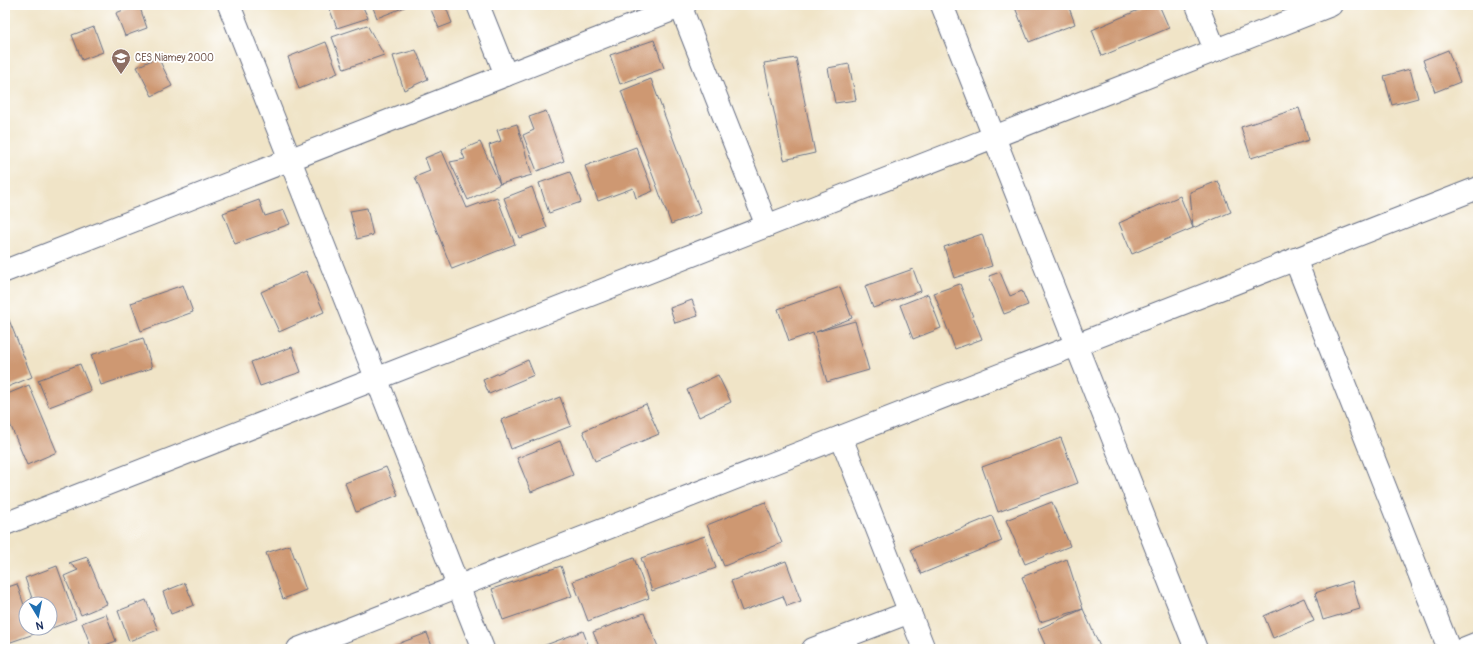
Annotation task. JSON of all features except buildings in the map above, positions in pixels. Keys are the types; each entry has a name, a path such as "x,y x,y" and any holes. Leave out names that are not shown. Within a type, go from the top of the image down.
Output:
{"street":[{"path":"229,5 483,649"},
{"path":"478,5 506,75"},
{"path":"942,5 1196,649"},
{"path":"1197,5 1215,50"},
{"path":"5,524 1331,5"},
{"path":"5,271 682,6 767,226"},
{"path":"298,649 1478,188"},
{"path":"1296,259 1449,649"},
{"path":"841,437 924,649"},
{"path":"813,649 910,612"},
{"path":"1463,649 1478,643"}],"place":[{"name":"CES Niamey 2000","path":"121,75"}]}
